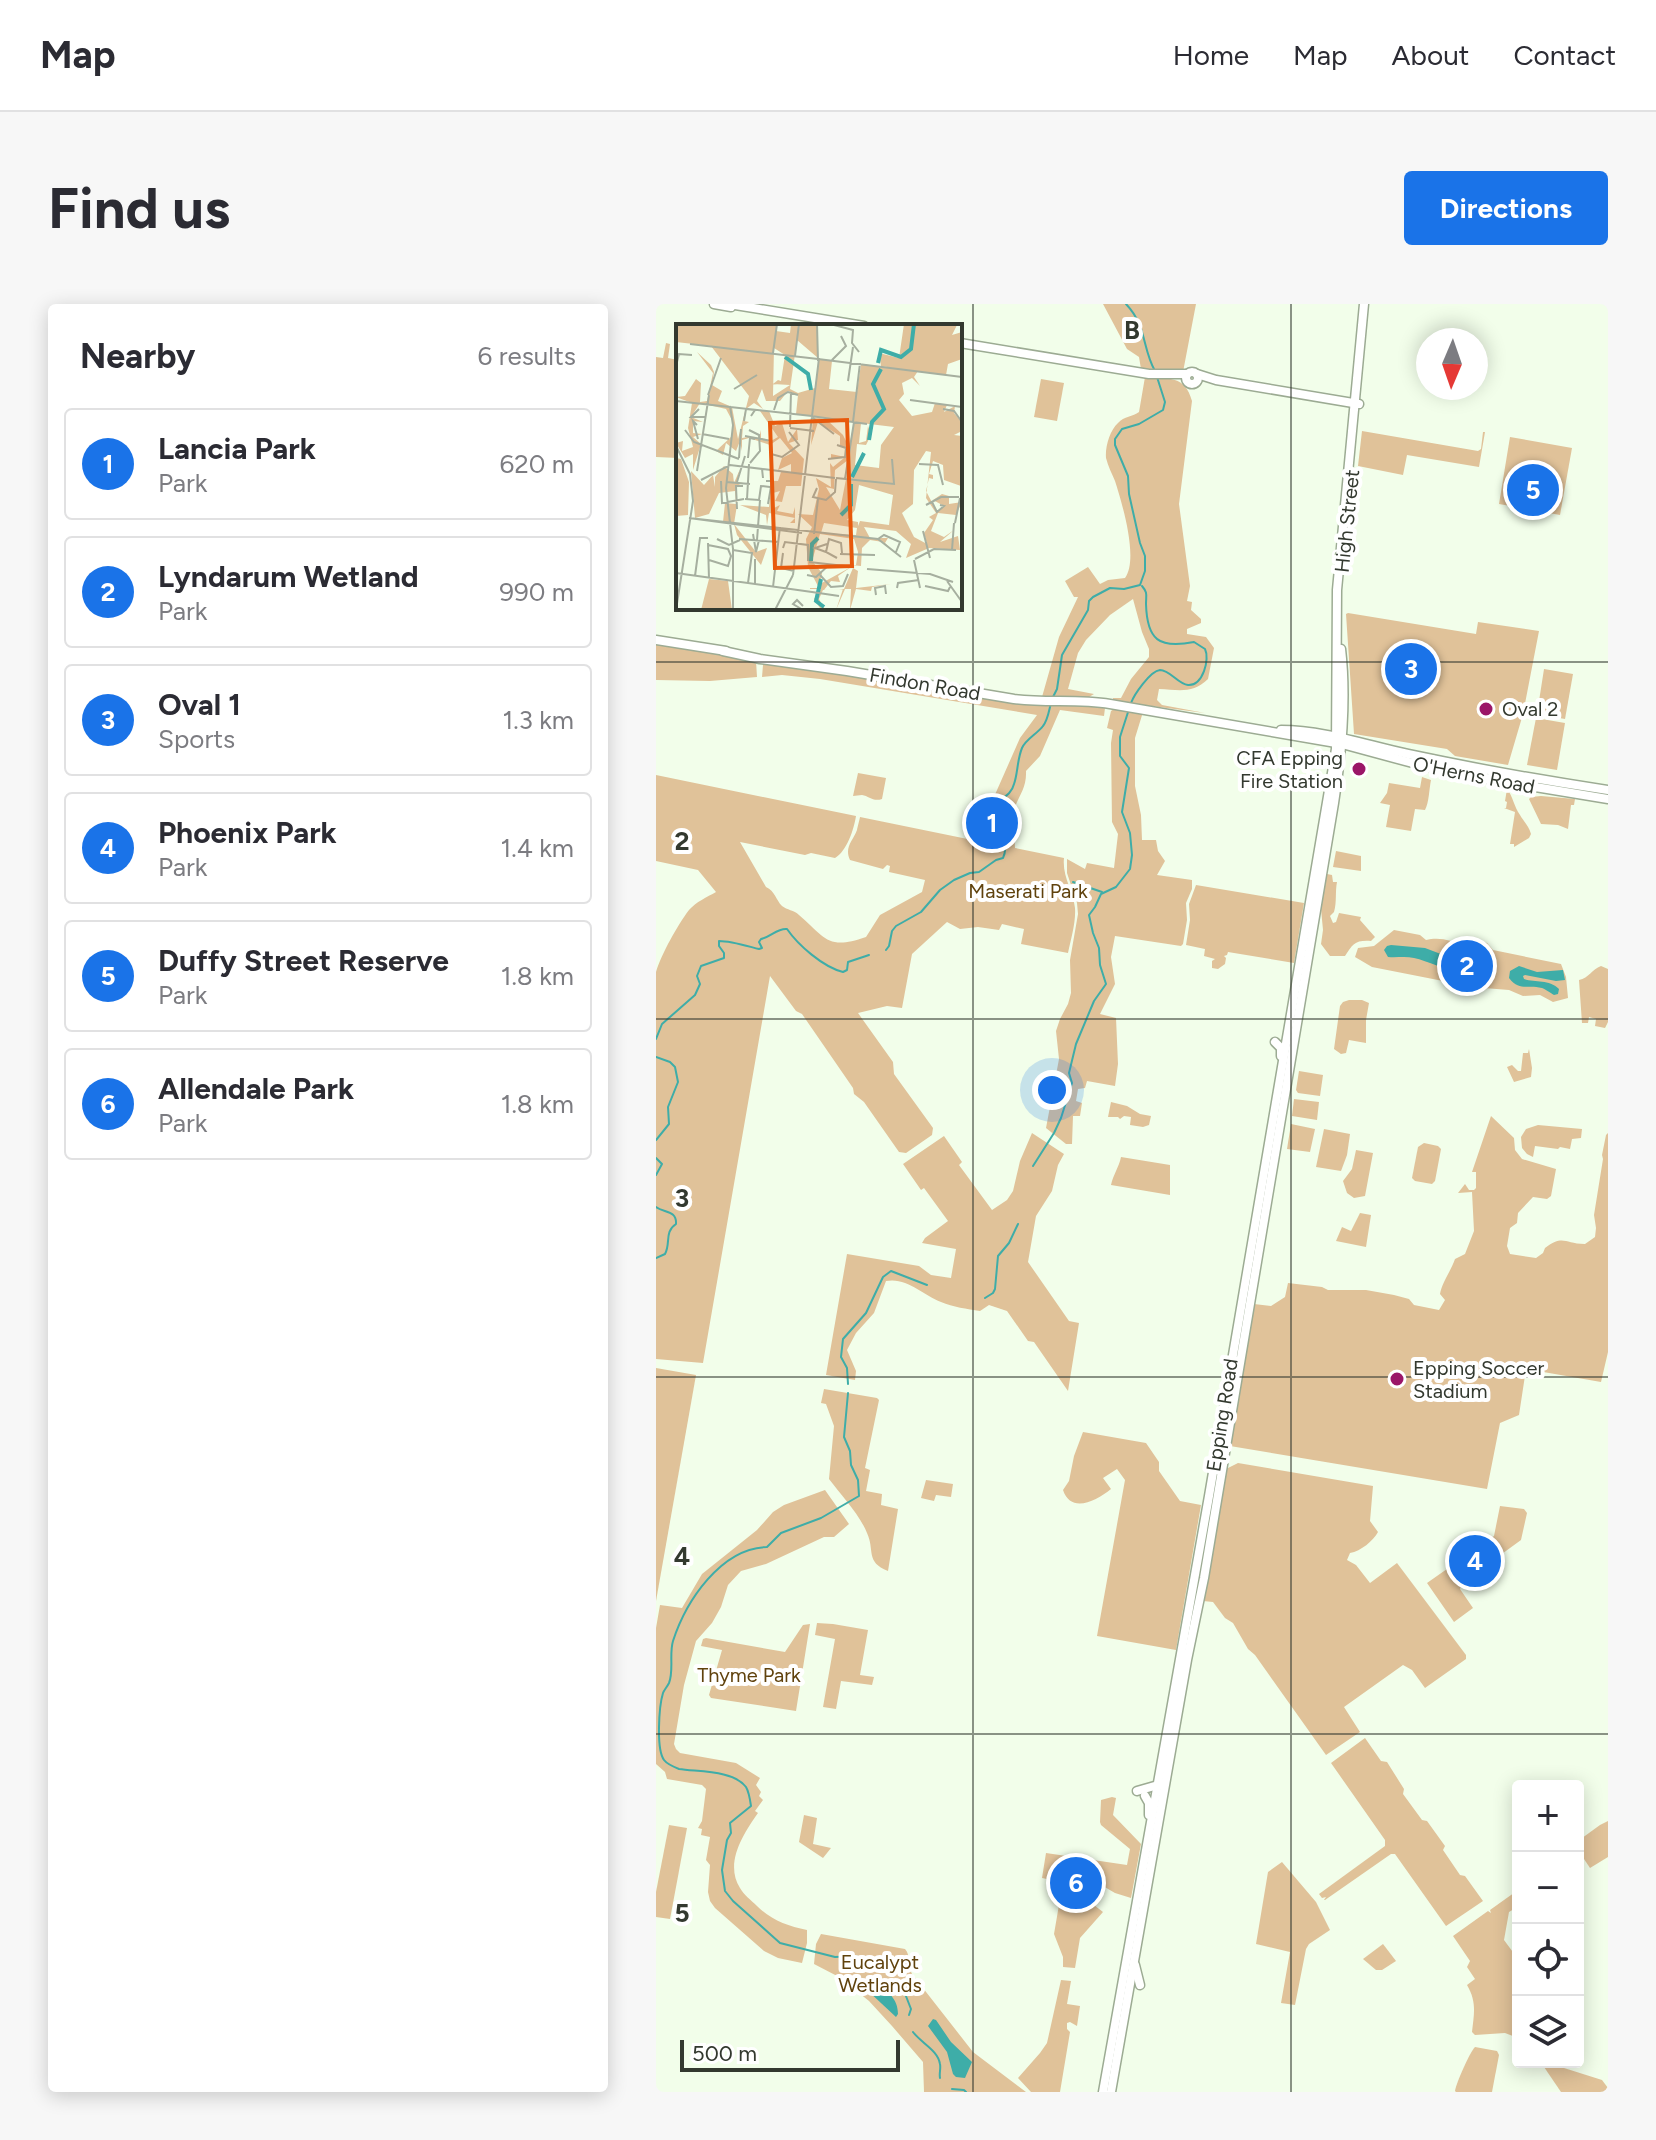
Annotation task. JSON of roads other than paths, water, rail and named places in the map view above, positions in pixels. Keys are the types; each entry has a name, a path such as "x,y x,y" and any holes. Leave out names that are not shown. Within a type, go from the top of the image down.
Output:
{"main road":[{"path":"714,304 834,324"},
{"path":"729,304 852,324"},
{"name":"High Street","path":"1339,712 1336,600 1366,304"},
{"path":"962,343 1356,403"},
{"name":"High Street","path":"1341,744 1336,723 1344,681 1340,604 1356,403"},
{"name":"Findon Road","path":"656,640 807,665 839,666 1044,701 1129,709 1341,744"},
{"path":"1339,712 1341,744"},
{"path":"1313,733 1332,728 1336,723"},
{"name":"Findon Road","path":"1260,730 1313,733 1341,744"},
{"path":"1321,741 1328,748 1333,767"},
{"name":"O'Herns Road","path":"1341,744 1463,775 1608,799"},
{"name":"O'Herns Road","path":"1341,744 1391,750 1486,770 1608,790"},
{"name":"Epping Road","path":"1103,2092 1326,802 1341,744"},
{"name":"Epping Road","path":"1111,2092 1204,1578 1341,744"},
{"path":"1275,1042 1282,1050 1278,1085"},
{"path":"1142,1875 1141,1863 1150,1811 1148,1800 1141,1793 1158,1785"},
{"path":"1134,1960 1140,1985"}],"water":[{"path":"1391,945 1425,948 1454,959 1477,957 1480,962 1466,971 1457,971 1414,958 1388,957 1384,950"},
{"path":"1519,966 1537,972 1563,970 1565,980 1523,976 1524,979 1555,986 1559,989 1558,994 1554,995 1542,988 1520,986 1509,978 1510,971"},
{"path":"875,1981 894,1999 898,2008 896,2017 867,1990"},
{"path":"933,2019 972,2062 965,2078 953,2074 947,2052 928,2026"}],"waterway":[{"path":"1126,304 1138,321 1155,371"},
{"path":"1053,697 1062,655 1088,610 1089,601 1110,588 1140,585 1145,571 1145,556 1129,494 1128,476 1115,439 1122,429 1139,424 1163,410 1165,402 1157,377"},
{"path":"1131,703 1156,671 1167,672 1184,684 1193,684 1201,677 1207,659 1205,649 1194,642 1164,643 1152,634 1147,616 1146,592 1142,586"},
{"path":"886,950 896,926 921,912 940,890 954,880 979,872 1003,858 1004,843 991,812 1012,788 1022,748 1045,724 1051,703"},
{"path":"1033,1166 1061,1118 1072,1083 1069,1073 1076,1044 1094,1001 1106,984 1089,915 1101,894 1116,887 1130,869 1130,833 1122,812 1129,768 1120,756 1120,737 1129,709"},
{"path":"1073,882 1102,892"},
{"path":"656,1039 662,1024 695,995 700,984 697,976 701,966 724,958 719,941 759,949 762,948 761,939 787,929 812,955 843,972 847,970 848,962 869,955"},
{"path":"656,1057 675,1067 678,1082 668,1107 669,1124 656,1140"},
{"path":"656,1158 662,1164 656,1175"},
{"path":"656,1207 676,1219 665,1254 656,1258"},
{"path":"985,1298 995,1289 998,1256 1009,1243 1018,1224"},
{"path":"848,1384 847,1368 841,1357 843,1339 866,1313 883,1277 891,1271 927,1285"},
{"path":"848,1393 844,1437 858,1480 859,1496 821,1518 781,1533 767,1547 735,1556 708,1579 696,1594 673,1641 670,1678 660,1707 659,1737 661,1754 669,1764 679,1769 733,1777 747,1789 751,1806 730,1823 731,1833 722,1870 725,1891 733,1901 780,1943 835,1957 856,1956 877,1970"},
{"path":"896,1982 902,1986 911,2009 909,2015"},
{"path":"913,2032 939,2059 940,2078"},
{"path":"952,2089 966,2092"}],"place":[{"name":"Duffy Street Reserve","path":"1533,490"},
{"name":"Oval 1","path":"1411,669"},
{"name":"Oval 2","path":"1486,709"},
{"name":"CFA Epping Fire Station","path":"1359,769"},
{"name":"Lancia Park","path":"992,823"},
{"name":"Lyndarum Wetland","path":"1467,966"},
{"name":"Epping Soccer Stadium","path":"1397,1379"},
{"name":"Phoenix Park","path":"1475,1561"},
{"name":"Allendale Park","path":"1076,1883"}],"park label":[{"name":"Maserati Park","path":"1028,891"},
{"name":"Thyme Park","path":"749,1675"},
{"name":"Eucalypt Wetlands","path":"880,1974"}]}
